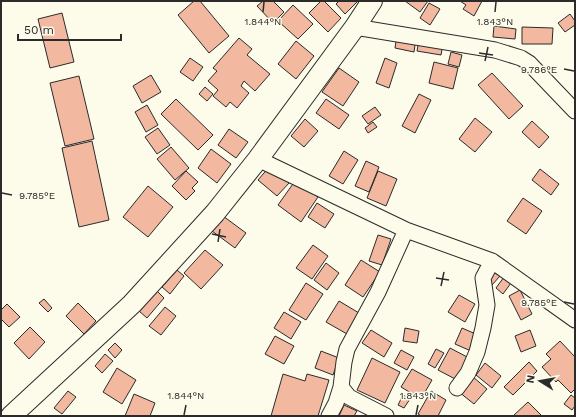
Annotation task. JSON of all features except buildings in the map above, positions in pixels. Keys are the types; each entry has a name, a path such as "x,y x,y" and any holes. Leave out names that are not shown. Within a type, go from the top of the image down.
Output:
{"main road":[{"path":"11,416 132,304 215,213 258,159 355,27 372,1"}],"street":[{"path":"355,27 495,50 521,58 529,63 575,111"},
{"path":"258,159 406,230 492,261 575,320"},
{"path":"329,416 336,403 341,387 347,348 378,292 406,230"},
{"path":"457,388 468,373 477,352 487,305 483,278 492,261"},
{"path":"341,387 348,397 386,416"}]}
